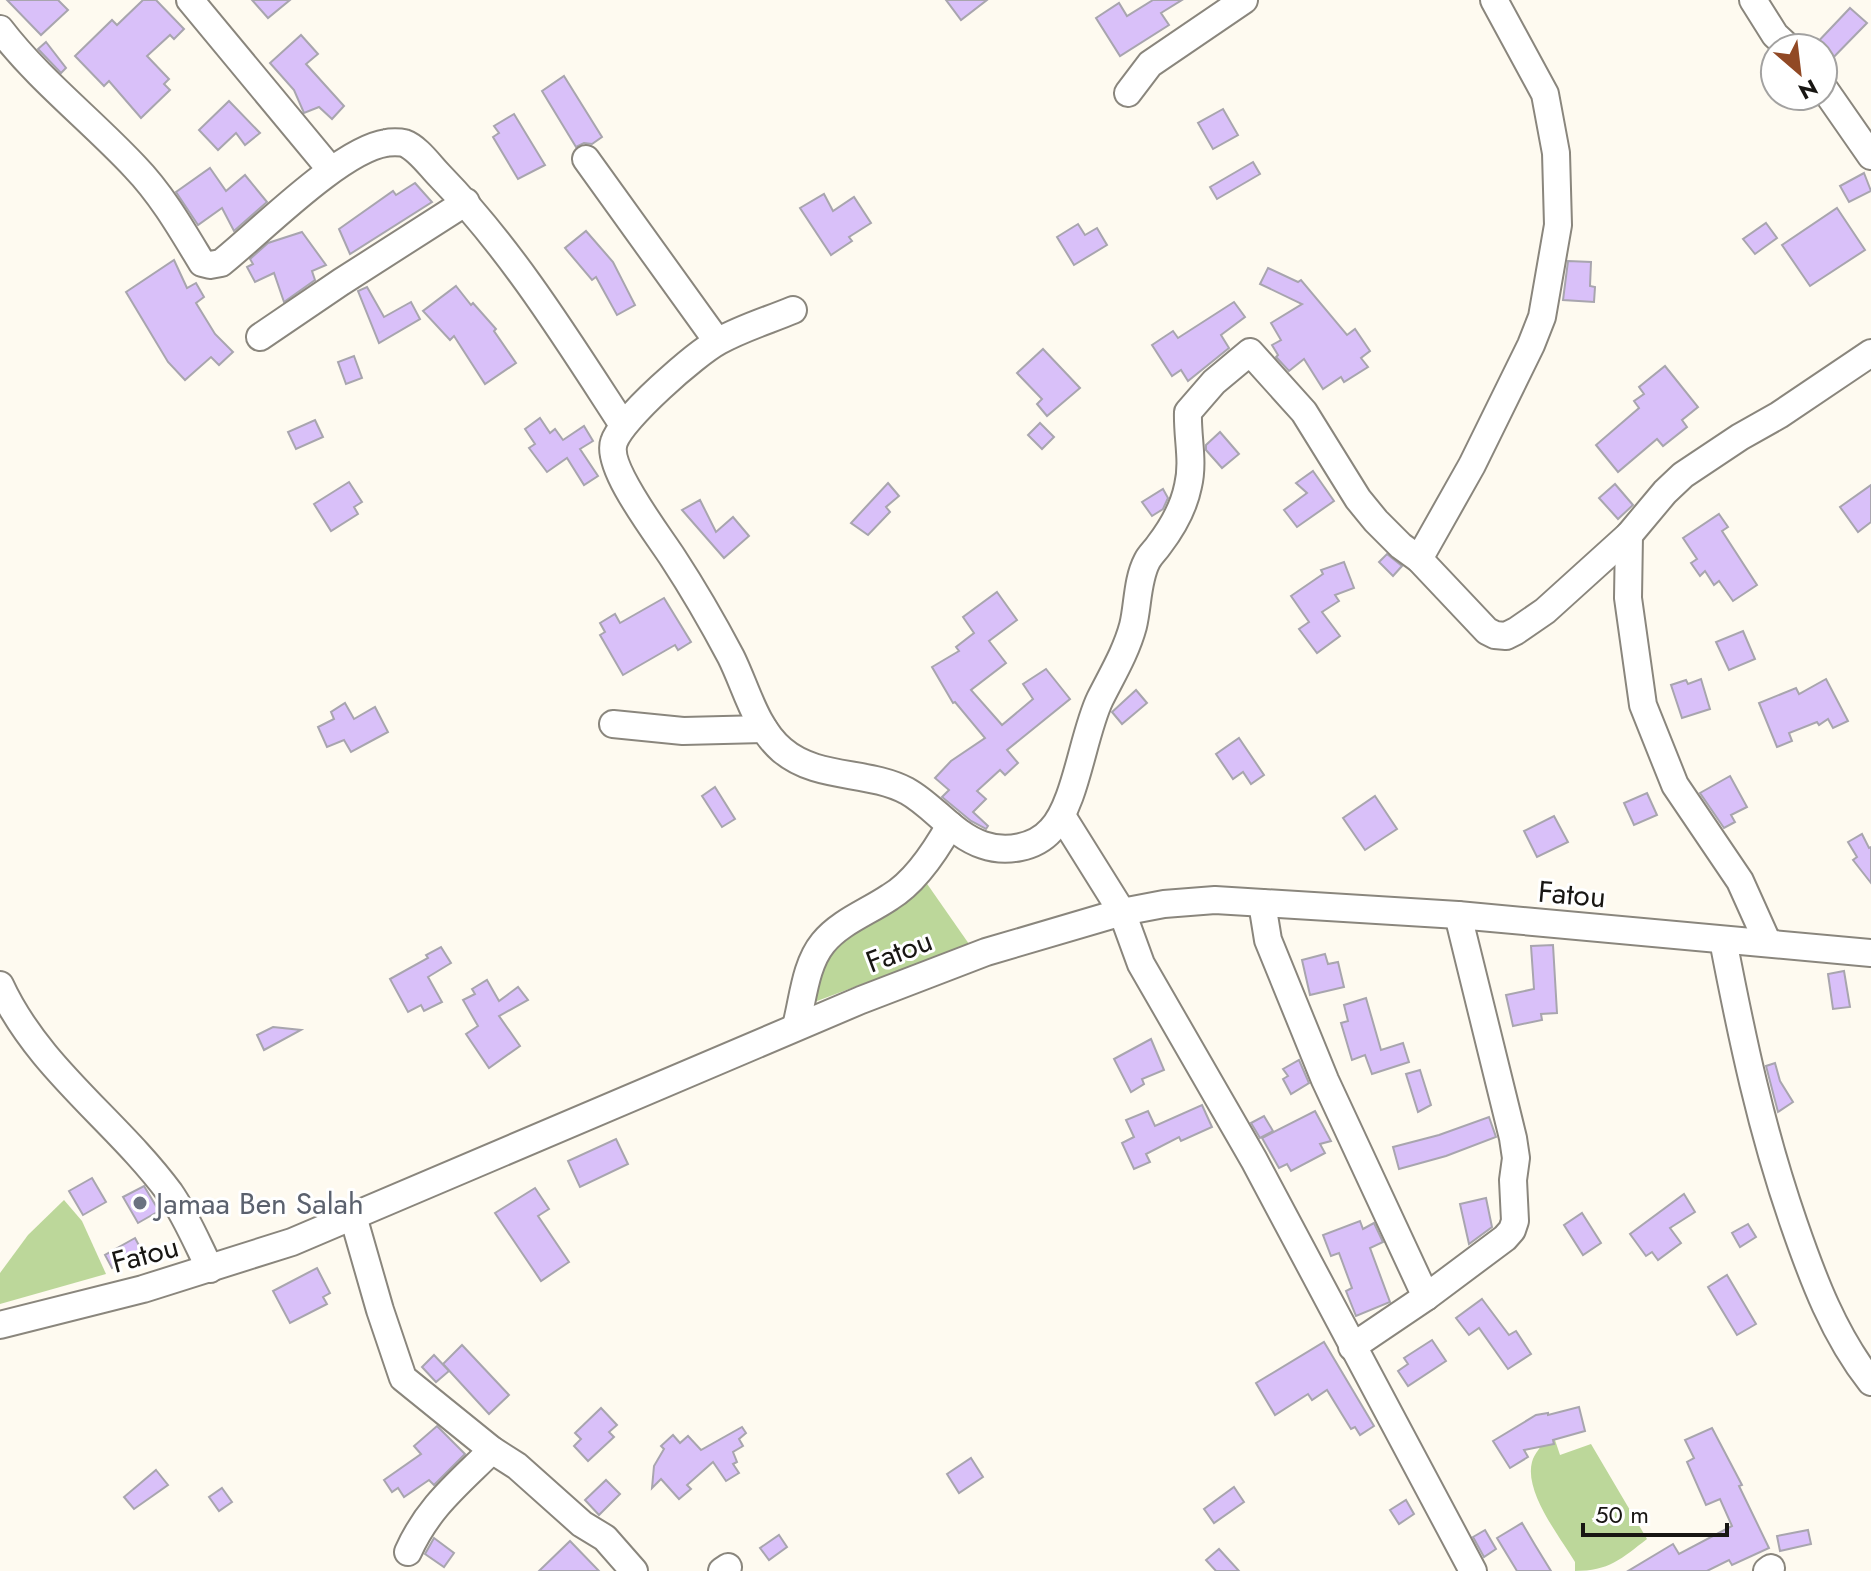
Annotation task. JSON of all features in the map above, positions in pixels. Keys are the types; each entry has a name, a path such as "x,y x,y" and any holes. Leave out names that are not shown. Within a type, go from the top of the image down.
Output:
{"street":[{"path":"190,0 331,170"},
{"path":"1128,93 1150,64 1244,0"},
{"path":"1419,559 1472,465 1531,345 1542,317 1558,225 1556,153 1545,94 1494,0"},
{"path":"1753,0 1773,32"},
{"path":"0,29 77,111 136,167 167,205 202,263 221,263 353,155 386,143 404,143 466,202 545,306 623,425"},
{"path":"1839,110 1871,156"},
{"path":"586,159 717,341"},
{"path":"260,337 466,202"},
{"path":"793,310 717,341 657,391 623,425 613,444 613,459 712,622 764,729 781,750 813,769 875,779 905,790 929,805 950,825 983,845 1019,848 1038,840 1062,816 1092,718 1132,629 1147,560 1178,514 1188,487 1191,464 1188,412 1214,382 1250,352 1304,412 1358,499 1487,631 1506,636 1545,611 1629,535 1683,475 1871,353"},
{"path":"1629,535 1628,598 1643,705 1675,785 1740,881 1767,941"},
{"path":"1580,578 1602,578 1615,584 1628,598"},
{"path":"613,724 683,731 764,729"},
{"path":"1062,816 1122,912 1141,964 1211,1082 1473,1571"},
{"path":"796,1026 809,971 822,944 836,930 902,888 950,825"},
{"name":"Fatou","path":"0,1325 143,1289 292,1242 796,1026 986,952 1122,912 1164,904 1215,900 1458,915 1723,940 1767,941 1871,953"},
{"path":"1262,903 1268,940 1325,1080 1426,1297"},
{"path":"1352,1347 1505,1238 1515,1221 1513,1180 1516,1158 1513,1138 1458,915"},
{"path":"1723,940 1749,1074 1777,1175 1809,1269 1832,1320 1871,1382"},
{"path":"0,985 11,1008 70,1084 170,1194 210,1269"},
{"path":"353,1216 388,1338 403,1378 492,1450 517,1466 582,1524 605,1538 634,1571"},
{"path":"408,1552 433,1507 492,1450"}],"green space":[{"path":"923,878 969,944 809,1004 809,967"},
{"path":"64,1200 82,1221 106,1274 0,1304 0,1273 28,1235"},
{"path":"1554,1437 1560,1455 1591,1444 1647,1539 1606,1566 1575,1571 1575,1562 1538,1500 1533,1487 1532,1462 1545,1439"}],"building":[{"path":"7,0 58,0 68,10 41,35"},
{"path":"143,0 156,0 184,29 174,39 170,35 147,56 169,79 164,84 170,90 141,118 109,81 104,86 75,56 112,20 117,25"},
{"path":"252,0 290,0 268,18"},
{"path":"946,0 987,0 961,20"},
{"path":"1153,0 1182,0 1161,13 1169,25 1120,56 1096,18 1119,3 1127,16"},
{"path":"1850,8 1867,23 1839,52 1839,32 1827,32"},
{"path":"301,35 318,54 306,64 344,106 332,119 319,107 304,113 294,90 270,63"},
{"path":"46,42 66,68 61,73 38,49"},
{"path":"564,76 602,137 592,144 584,143 576,147 542,91"},
{"path":"229,101 260,133 245,145 236,133 218,150 199,130"},
{"path":"1223,109 1238,135 1213,149 1198,123"},
{"path":"514,114 545,165 518,179 493,137 499,133 494,126"},
{"path":"1253,162 1260,174 1217,199 1210,187"},
{"path":"210,168 226,191 245,175 267,202 234,231 222,208 198,225 176,192"},
{"path":"1864,173 1871,191 1849,202 1840,186"},
{"path":"415,183 432,202 350,254 339,229 393,191 396,195"},
{"path":"824,194 833,211 854,197 871,223 849,237 852,241 831,255 800,208"},
{"path":"1837,208 1865,250 1810,286 1782,245"},
{"path":"1766,223 1777,238 1755,254 1743,239"},
{"path":"1078,224 1085,235 1097,228 1107,245 1074,265 1057,237"},
{"path":"586,231 613,262 635,305 617,315 596,277 592,280 565,248"},
{"path":"302,232 326,265 312,271 315,280 284,302 274,273 255,282 247,267 253,264 250,259 268,243"},
{"path":"174,260 187,288 196,283 204,297 196,303 215,334 233,352 219,365 211,357 185,380 168,362 126,292"},
{"path":"1568,261 1591,262 1590,286 1595,287 1594,302 1563,300"},
{"path":"1268,268 1298,282 1301,280 1347,335 1355,329 1370,351 1361,358 1368,367 1344,382 1341,377 1323,389 1304,359 1289,371 1276,357 1278,355 1272,345 1281,340 1271,323 1302,304 1260,284"},
{"path":"456,286 496,329 494,331 516,363 485,384 454,336 450,340 423,311"},
{"path":"367,287 384,317 411,302 420,319 379,343 358,291"},
{"path":"1234,302 1245,317 1221,335 1229,348 1188,381 1181,370 1172,376 1152,345 1173,331 1178,338"},
{"path":"1043,349 1080,388 1047,416 1037,404 1042,399 1017,373"},
{"path":"354,356 362,378 346,384 338,362"},
{"path":"1665,366 1698,407 1682,420 1687,427 1663,446 1657,439 1618,472 1596,445 1639,408 1634,401 1644,394 1639,387"},
{"path":"540,418 550,433 555,429 563,440 584,426 593,441 580,449 598,476 584,485 567,458 547,472 529,448 535,444 525,429"},
{"path":"315,420 323,437 296,449 288,432"},
{"path":"1040,423 1054,437 1042,449 1028,435"},
{"path":"1220,432 1239,454 1222,468 1206,450 1206,445"},
{"path":"1313,471 1334,501 1297,527 1284,510 1307,493 1296,483"},
{"path":"349,482 362,502 354,507 358,514 331,531 314,504"},
{"path":"888,483 899,496 886,507 890,512 868,535 851,523"},
{"path":"1615,484 1633,505 1618,519 1599,498"},
{"path":"1871,485 1871,522 1858,532 1840,507"},
{"path":"1163,489 1168,498 1163,509 1152,516 1142,502"},
{"path":"700,500 716,532 733,517 749,536 724,558 682,510"},
{"path":"1719,514 1728,527 1722,531 1757,585 1733,601 1719,581 1714,585 1705,571 1700,576 1691,563 1697,559 1683,538"},
{"path":"1387,554 1402,566 1393,576 1379,562"},
{"path":"1344,562 1354,588 1335,595 1339,601 1322,612 1340,636 1317,653 1299,629 1309,622 1291,596 1323,574 1321,570"},
{"path":"997,592 1017,620 989,641 1006,663 971,690 1002,725 1033,699 1023,684 1046,669 1070,699 1007,750 1018,763 1005,775 1000,770 977,791 986,799 973,812 988,826 986,829 942,797 949,790 935,778 951,761 985,738 953,703 932,667 959,651 956,647 974,633 963,617"},
{"path":"664,598 691,642 678,650 675,645 623,675 600,635 605,632 600,623 615,614 620,623"},
{"path":"1743,631 1755,659 1729,670 1716,642"},
{"path":"1701,679 1710,709 1682,718 1671,685"},
{"path":"1826,679 1848,721 1833,728 1828,719 1819,725 1817,722 1789,733 1792,741 1777,747 1759,703 1796,688 1799,694"},
{"path":"1136,690 1147,703 1122,724 1112,712"},
{"path":"345,703 354,719 375,707 388,732 351,752 344,740 327,747 318,727 334,719 331,712"},
{"path":"1239,738 1264,775 1251,784 1243,772 1233,779 1216,754"},
{"path":"1730,776 1747,807 1731,815 1735,822 1724,828 1700,793"},
{"path":"715,787 735,819 722,827 702,796"},
{"path":"1647,793 1657,815 1634,825 1624,803"},
{"path":"1375,796 1397,829 1365,850 1343,818"},
{"path":"1554,816 1568,842 1537,857 1524,831"},
{"path":"1862,834 1871,847 1871,883 1853,860 1857,857 1848,842"},
{"path":"1553,945 1557,1013 1541,1014 1542,1020 1513,1026 1506,995 1534,989 1531,946"},
{"path":"441,947 451,963 428,977 442,1002 424,1011 421,1005 408,1012 390,979 428,958 426,955"},
{"path":"1325,954 1328,964 1338,962 1344,987 1310,995 1302,960"},
{"path":"1844,971 1850,1007 1833,1009 1828,974"},
{"path":"487,980 499,1001 518,987 528,1000 499,1016 520,1046 489,1068 466,1034 478,1026 463,1000 475,994 472,989"},
{"path":"1366,998 1381,1050 1403,1043 1409,1062 1372,1074 1365,1055 1352,1060 1341,1023 1348,1021 1344,1005"},
{"path":"273,1027 301,1030 264,1050 257,1035"},
{"path":"1151,1039 1164,1070 1142,1079 1144,1084 1131,1092 1114,1059"},
{"path":"1299,1060 1309,1083 1291,1094 1283,1079 1288,1076 1283,1069"},
{"path":"1775,1063 1780,1081 1793,1102 1778,1112 1766,1066"},
{"path":"1420,1070 1431,1105 1418,1112 1406,1074"},
{"path":"1202,1105 1212,1127 1181,1141 1179,1137 1146,1154 1150,1162 1134,1169 1122,1143 1134,1137 1126,1120 1148,1111 1155,1126"},
{"path":"1315,1111 1331,1141 1320,1144 1325,1153 1291,1171 1287,1164 1279,1168 1262,1138"},
{"path":"1264,1116 1273,1131 1260,1138 1251,1123"},
{"path":"1489,1117 1496,1137 1399,1169 1393,1147"},
{"path":"616,1139 628,1164 580,1187 568,1161"},
{"path":"92,1178 106,1202 83,1215 69,1191"},
{"name":"Jamaa Ben Salah","path":"144,1186 159,1211 138,1223 123,1197"},
{"path":"535,1188 549,1209 538,1216 569,1262 541,1281 495,1213"},
{"path":"1684,1194 1695,1212 1670,1228 1681,1243 1658,1260 1652,1252 1646,1256 1630,1234"},
{"path":"1486,1198 1492,1227 1469,1244 1460,1204"},
{"path":"1582,1213 1601,1243 1583,1255 1564,1225"},
{"path":"1360,1221 1363,1229 1374,1223 1383,1242 1370,1248 1390,1302 1356,1316 1346,1291 1352,1288 1339,1253 1331,1256 1323,1235"},
{"path":"1748,1224 1756,1237 1740,1247 1732,1233"},
{"path":"135,1238 142,1251 112,1268 105,1255"},
{"path":"317,1268 330,1293 323,1297 327,1304 290,1323 273,1291"},
{"path":"1727,1275 1756,1324 1737,1335 1708,1287"},
{"path":"1482,1299 1509,1335 1516,1331 1531,1354 1508,1369 1479,1328 1469,1335 1456,1318"},
{"path":"1432,1340 1446,1361 1408,1386 1398,1371 1408,1364 1404,1358"},
{"path":"1324,1342 1374,1426 1360,1435 1355,1427 1351,1429 1327,1390 1312,1400 1308,1394 1275,1415 1256,1383"},
{"path":"462,1345 509,1395 489,1414 443,1364"},
{"path":"434,1355 449,1371 436,1382 422,1367"},
{"path":"1579,1407 1585,1431 1553,1440 1554,1444 1524,1450 1528,1457 1510,1468 1493,1441 1536,1415"},
{"path":"601,1408 617,1425 609,1432 614,1437 588,1461 574,1446 581,1439 575,1433"},
{"path":"437,1426 465,1454 434,1485 429,1480 404,1497 398,1488 392,1492 384,1480 421,1454 414,1446"},
{"path":"742,1427 746,1433 739,1439 743,1446 733,1452 737,1462 733,1464 739,1473 726,1481 713,1462 687,1485 691,1489 679,1499 661,1479 652,1488 654,1466 664,1449 661,1446 673,1435 680,1443 688,1436 701,1450"},
{"path":"1712,1428 1742,1485 1739,1486 1769,1548 1732,1565 1729,1560 1707,1571 1628,1571 1673,1544 1679,1554 1732,1526 1720,1499 1706,1505 1687,1462 1694,1458 1685,1440"},
{"path":"971,1458 983,1477 959,1493 947,1474"},
{"path":"156,1470 168,1485 134,1509 124,1497"},
{"path":"606,1480 620,1494 599,1515 585,1500"},
{"path":"1234,1487 1244,1502 1214,1523 1204,1509"},
{"path":"222,1488 232,1502 219,1511 209,1497"},
{"path":"1406,1500 1414,1514 1399,1524 1390,1510"},
{"path":"1522,1523 1551,1571 1517,1571 1497,1538"},
{"path":"1485,1530 1496,1549 1484,1557 1473,1537"},
{"path":"1808,1530 1811,1544 1780,1551 1777,1536"},
{"path":"779,1535 787,1547 769,1560 760,1548"},
{"path":"434,1538 454,1553 444,1567 425,1554"},
{"path":"570,1541 599,1571 539,1571"},
{"path":"1219,1549 1239,1571 1216,1571 1206,1560"}],"place":[{"name":"Jamaa Ben Salah","path":"140,1203"}]}
